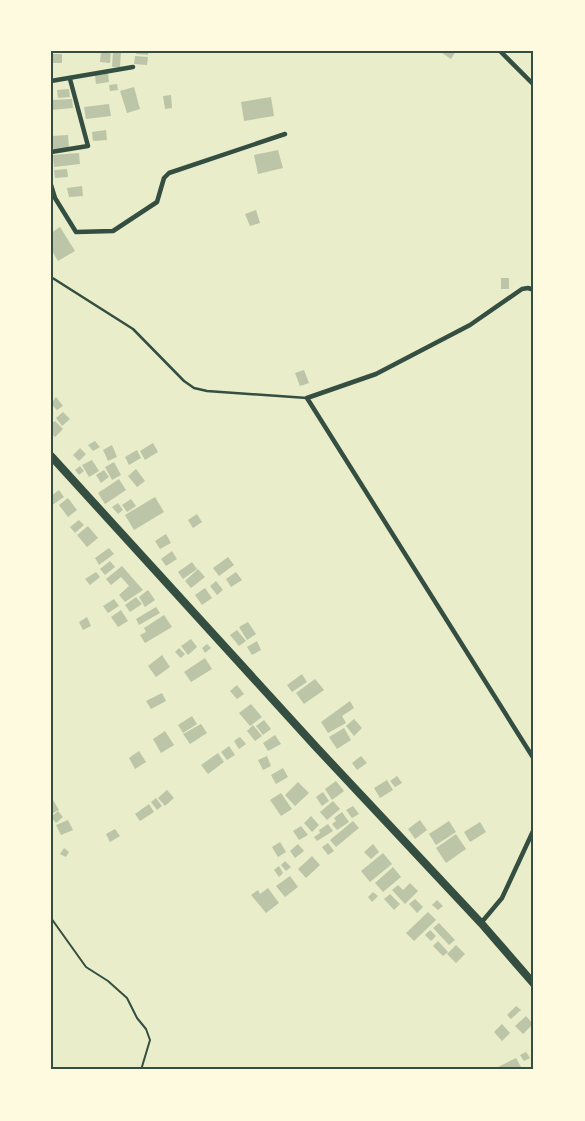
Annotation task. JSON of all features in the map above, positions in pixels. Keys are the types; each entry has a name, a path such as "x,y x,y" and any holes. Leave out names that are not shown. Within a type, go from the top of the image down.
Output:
{"highway":[{"path":"51,456 317,748 481,923 534,984"}],"street":[{"path":"500,51 534,85"},
{"path":"51,81 133,67"},
{"path":"51,152 88,146 70,79"},
{"path":"51,185 53,198 76,232 113,231 155,204 164,178 169,173 285,134"},
{"path":"534,290 522,289 470,325 376,374 307,398 534,758"},
{"path":"481,923 502,898 534,829"}],"lane":[{"path":"51,277 133,329 184,381 194,388 207,391 307,398"}],"path":[{"path":"51,918 86,967 108,981 128,998 137,1018 146,1029 150,1040 141,1070"}],"building":[{"path":"101,51 111,51 110,63 100,62"},
{"path":"113,51 121,51 120,67 112,67"},
{"path":"137,51 148,51 148,55 136,54"},
{"path":"439,51 456,51 451,59"},
{"path":"52,54 62,54 62,63 52,63"},
{"path":"135,56 148,57 147,65 134,64"},
{"path":"108,73 109,82 96,84 95,75"},
{"path":"117,84 118,90 110,91 109,85"},
{"path":"134,87 140,109 127,113 120,91"},
{"path":"69,89 70,97 58,98 57,90"},
{"path":"171,95 172,108 165,109 163,96"},
{"path":"271,97 274,116 244,121 241,102"},
{"path":"72,99 73,108 51,110 51,100"},
{"path":"109,104 111,116 86,119 84,107"},
{"path":"106,130 107,140 93,141 92,132"},
{"path":"68,135 69,149 53,149 52,136"},
{"path":"278,150 283,168 258,174 254,155"},
{"path":"79,153 80,164 54,167 53,155"},
{"path":"67,169 68,177 55,178 54,170"},
{"path":"82,186 83,196 69,197 67,188"},
{"path":"256,210 260,223 250,226 245,214"},
{"path":"60,227 75,251 58,261 51,249 51,233"},
{"path":"501,278 509,278 509,289 501,289"},
{"path":"304,370 309,383 300,386 295,373"},
{"path":"56,397 63,406 57,410 51,404"},
{"path":"63,412 70,419 62,426 56,418"},
{"path":"55,421 63,429 55,437 51,433 51,424"},
{"path":"95,441 100,447 93,451 88,445"},
{"path":"153,443 158,452 145,460 140,451"},
{"path":"112,445 117,457 108,461 103,450"},
{"path":"80,448 86,454 79,461 73,455"},
{"path":"137,450 141,458 129,465 125,457"},
{"path":"92,460 99,471 89,477 82,465"},
{"path":"114,462 121,475 112,480 105,467"},
{"path":"80,466 84,471 79,475 75,470"},
{"path":"136,469 145,481 137,487 128,476"},
{"path":"104,470 109,477 101,483 96,475"},
{"path":"119,479 126,490 105,504 98,493"},
{"path":"59,490 64,497 51,506 51,496"},
{"path":"155,497 164,512 134,530 125,515"},
{"path":"68,498 77,510 68,517 59,505"},
{"path":"131,499 136,506 127,512 122,505"},
{"path":"118,503 123,510 118,514 112,507"},
{"path":"197,514 202,522 193,528 188,520"},
{"path":"79,520 84,525 75,533 70,527"},
{"path":"88,526 98,538 87,547 77,535"},
{"path":"166,534 171,543 160,549 155,541"},
{"path":"109,548 114,554 99,565 95,558"},
{"path":"172,551 177,559 166,566 161,559"},
{"path":"228,557 234,565 219,576 213,568"},
{"path":"110,561 115,567 105,575 100,569"},
{"path":"192,562 197,569 183,579 178,572"},
{"path":"122,566 143,590 125,602 119,595 129,586 121,577 111,585 106,579"},
{"path":"198,569 205,577 191,588 185,581"},
{"path":"96,572 100,577 90,585 85,579"},
{"path":"236,572 242,580 231,587 226,579"},
{"path":"216,581 223,590 217,595 210,586"},
{"path":"205,588 212,598 202,605 195,595"},
{"path":"148,590 155,600 145,607 139,597"},
{"path":"136,597 142,604 130,612 125,605"},
{"path":"114,599 119,606 108,613 103,606"},
{"path":"156,607 160,613 139,625 136,619"},
{"path":"121,610 128,621 118,627 111,617"},
{"path":"164,615 172,627 145,643 140,635 146,632 144,628"},
{"path":"87,617 91,626 83,630 79,622"},
{"path":"248,622 256,634 247,640 239,627"},
{"path":"237,630 246,641 239,646 230,635"},
{"path":"191,639 197,647 188,655 181,646"},
{"path":"257,641 261,650 252,655 247,647"},
{"path":"207,644 211,648 205,653 202,648"},
{"path":"179,648 185,654 181,658 175,652"},
{"path":"162,655 170,667 156,677 148,666"},
{"path":"205,658 212,669 191,682 184,672"},
{"path":"302,674 307,682 292,692 287,685"},
{"path":"315,679 324,690 304,704 296,693"},
{"path":"237,685 244,694 237,699 230,691"},
{"path":"162,693 166,701 151,709 146,701"},
{"path":"350,701 354,708 342,716 346,723 328,733 321,722"},
{"path":"251,704 262,717 250,726 239,713"},
{"path":"192,716 197,724 183,733 178,725"},
{"path":"354,719 362,728 354,736 346,726"},
{"path":"264,720 271,729 263,735 256,726"},
{"path":"201,724 207,733 190,744 183,734"},
{"path":"253,725 262,736 255,741 247,731"},
{"path":"344,728 351,740 337,749 329,737"},
{"path":"165,731 174,745 161,753 153,739"},
{"path":"275,735 281,744 268,751 263,743"},
{"path":"240,737 246,744 239,749 234,741"},
{"path":"229,746 235,755 227,760 221,752"},
{"path":"139,751 146,762 135,769 129,758"},
{"path":"218,753 224,762 208,774 201,765"},
{"path":"267,756 271,766 263,770 258,760"},
{"path":"361,756 367,763 357,770 352,763"},
{"path":"283,768 288,777 276,784 271,775"},
{"path":"397,776 402,783 395,787 390,781"},
{"path":"387,780 393,790 380,798 374,788"},
{"path":"336,781 344,791 332,800 325,789"},
{"path":"298,782 309,793 295,806 285,795"},
{"path":"167,790 174,798 165,806 158,798"},
{"path":"323,792 329,801 322,806 316,797"},
{"path":"281,793 292,809 281,816 270,800"},
{"path":"156,798 162,806 157,810 151,802"},
{"path":"53,800 59,810 51,814 51,802"},
{"path":"333,801 340,809 327,820 320,812"},
{"path":"149,804 154,812 140,821 135,814"},
{"path":"353,806 359,814 352,818 346,810"},
{"path":"58,811 63,817 56,823 51,817"},
{"path":"342,812 349,822 337,830 332,824 336,821 334,818"},
{"path":"311,816 319,825 312,832 304,823"},
{"path":"68,820 73,830 61,835 56,825"},
{"path":"420,820 427,830 415,839 408,829"},
{"path":"353,821 359,828 336,847 330,840"},
{"path":"449,821 456,832 436,845 429,834"},
{"path":"480,822 486,832 470,842 464,832"},
{"path":"328,824 333,831 317,841 314,837 320,833 319,830"},
{"path":"301,826 308,835 299,840 293,831"},
{"path":"115,829 120,836 110,842 106,834"},
{"path":"456,834 466,849 446,863 436,848"},
{"path":"280,842 286,852 278,857 272,847"},
{"path":"328,843 334,851 328,855 322,847"},
{"path":"298,844 304,851 295,858 290,851"},
{"path":"373,844 379,852 371,859 364,852"},
{"path":"64,848 69,852 66,857 60,854"},
{"path":"383,853 392,864 370,882 361,871"},
{"path":"312,856 320,865 306,878 298,869"},
{"path":"285,861 291,867 286,871 281,865"},
{"path":"279,866 283,873 279,877 274,870"},
{"path":"393,867 401,877 383,892 375,883"},
{"path":"290,876 298,887 285,897 276,886"},
{"path":"410,883 418,891 405,904 392,890 398,885 403,890"},
{"path":"268,888 279,903 266,913 251,895 258,890 260,894"},
{"path":"373,892 378,896 372,902 368,897"},
{"path":"390,894 400,904 394,910 384,899"},
{"path":"415,899 423,907 417,913 409,904"},
{"path":"437,900 443,906 438,910 432,905"},
{"path":"428,912 436,920 414,941 406,933"},
{"path":"439,923 455,940 449,945 433,928"},
{"path":"430,930 436,936 431,941 425,935"},
{"path":"438,941 448,952 443,956 433,946"},
{"path":"456,945 465,954 456,963 447,954"},
{"path":"516,1006 521,1010 511,1019 507,1015"},
{"path":"526,1016 533,1024 523,1034 515,1026"},
{"path":"502,1024 510,1033 502,1041 494,1032"},
{"path":"526,1052 530,1058 524,1061 520,1055"},
{"path":"516,1058 521,1067 514,1070 500,1070 498,1067"}]}
